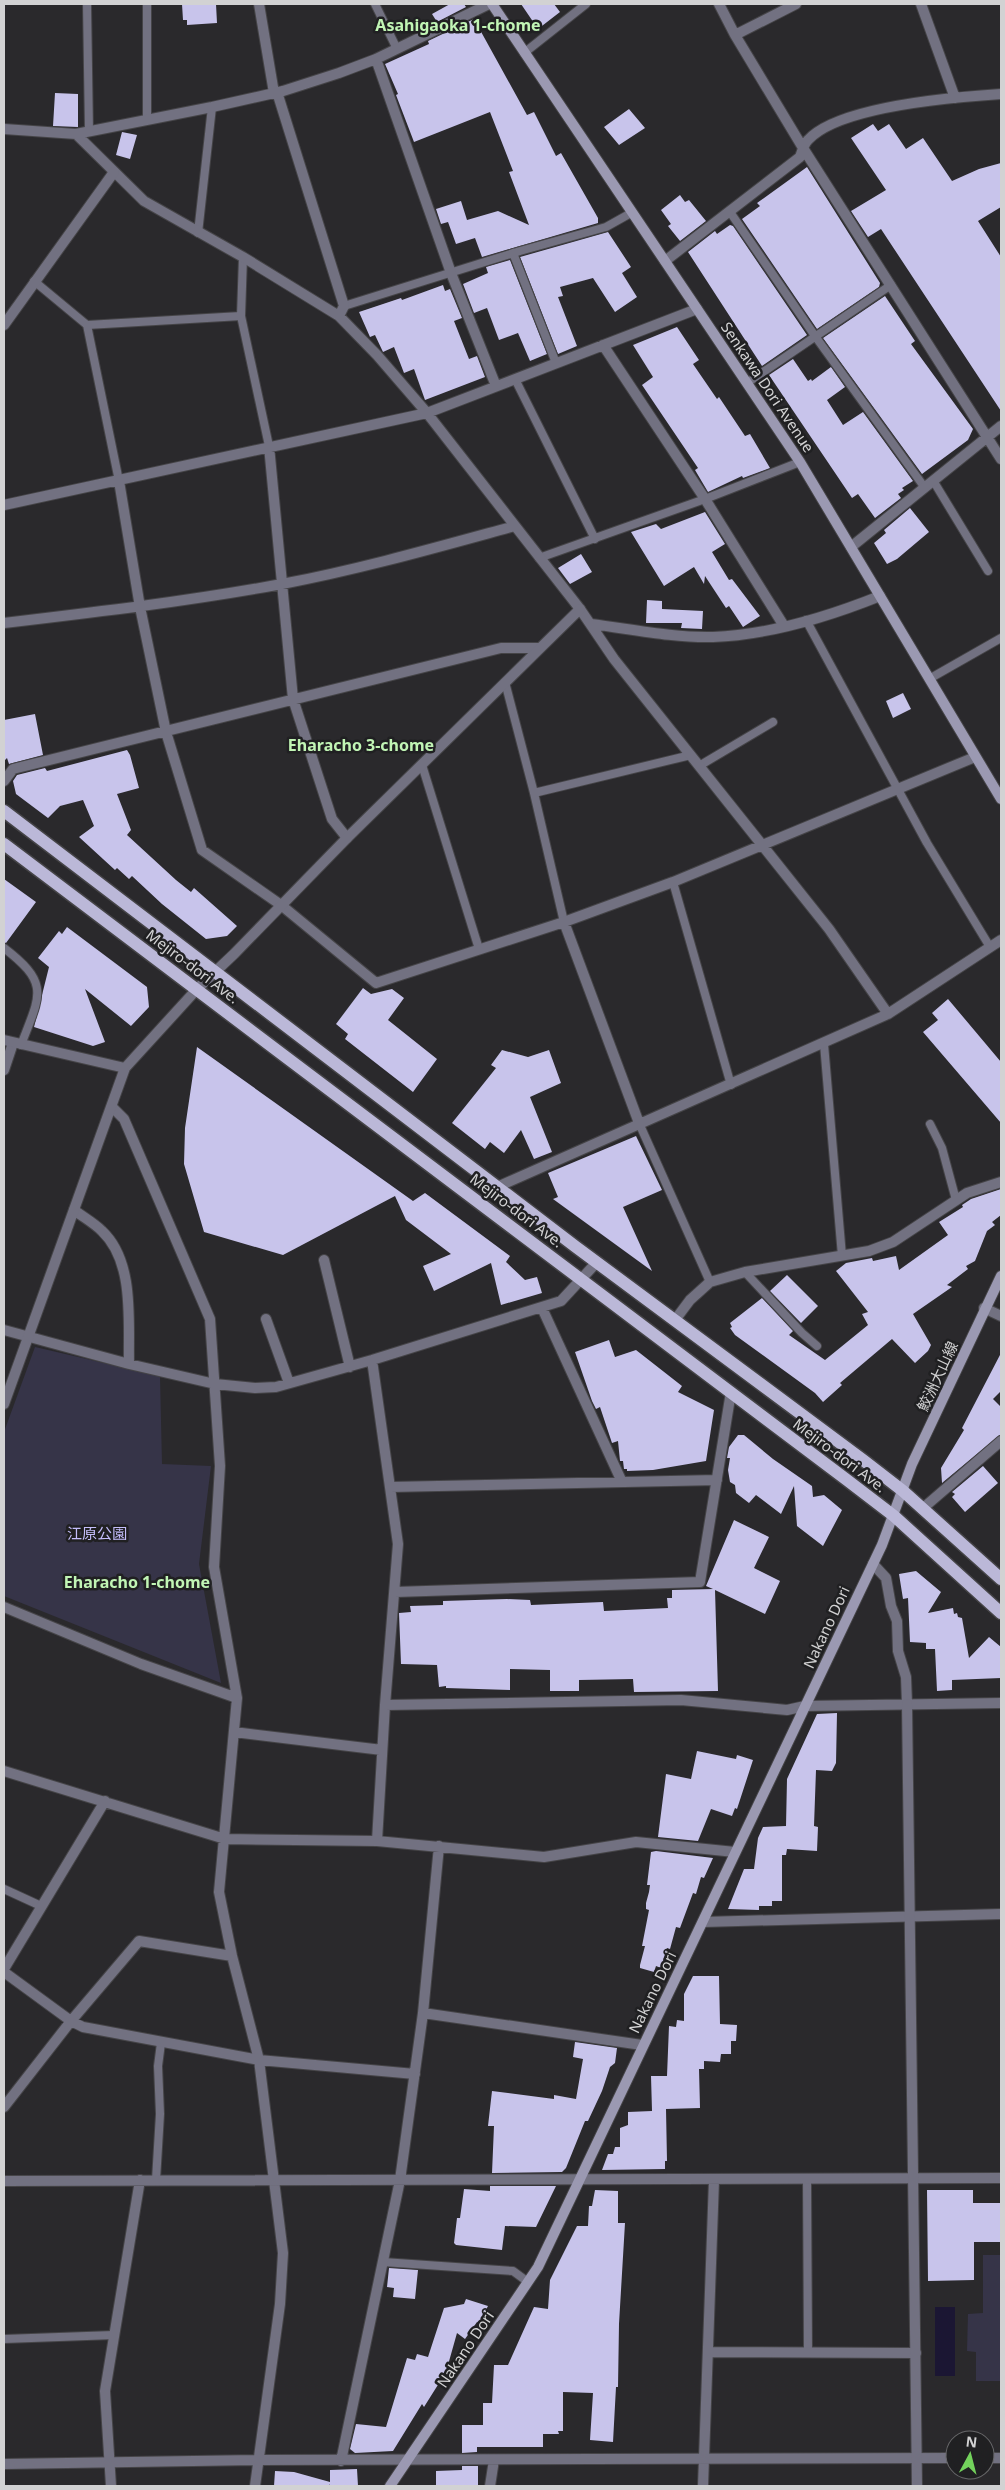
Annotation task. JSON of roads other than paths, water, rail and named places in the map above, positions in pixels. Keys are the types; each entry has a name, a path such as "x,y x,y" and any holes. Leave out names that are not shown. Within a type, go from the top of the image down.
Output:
{"main road":[{"name":"Senkawa Dori Avenue","path":"490,4 800,462 1001,799"},
{"name":"Mejiro-dori Ave.","path":"4,811 597,1262 903,1491 1001,1579"},
{"name":"Mejiro-dori Ave.","path":"4,844 197,989 406,1150 582,1280 894,1516 1001,1614"},
{"name":"鮫洲大山線","path":"903,1491 912,1464 984,1308 1001,1276"},
{"name":"Nakano Dori","path":"390,2486 538,2267 642,2045 703,1922 873,1564 903,1491"}],"street":[{"path":"259,4 275,92 342,311"},
{"path":"4,129 76,134 212,107 275,92 339,74 376,59 490,4"},
{"path":"719,4 735,36 803,148 1001,459"},
{"path":"735,36 796,4"},
{"path":"921,4 955,98"},
{"path":"376,59 451,274 496,386"},
{"path":"665,261 800,157 809,139 839,120 905,104 1001,94"},
{"path":"76,134 144,201 198,233 342,311 427,413 580,609 614,659 829,930 888,1014"},
{"path":"4,325 114,172"},
{"path":"4,505 427,413 697,309"},
{"path":"603,345 705,499 784,626"},
{"path":"851,547 934,482 987,435 1001,426"},
{"path":"269,446 293,699 332,819 347,838"},
{"path":"119,481 140,607 166,732 202,850 281,905 376,983 564,922 673,882 764,846 975,757"},
{"path":"4,623 140,607 282,584 389,561 515,526"},
{"path":"591,624 712,637 735,635 784,626 880,596"},
{"path":"4,1404 125,1068 197,989 347,838 580,609"},
{"path":"4,781 13,769 293,699 500,648 539,648"},
{"path":"564,922 639,1123"},
{"path":"498,1187 888,1014 1001,940"},
{"path":"4,1070 13,1043 125,1068"},
{"path":"112,1107 124,1118 210,1319 220,1466 214,1567 237,1698 219,1892 232,1956 259,2060 276,2180 283,2253 281,2287 255,2486"},
{"path":"675,1320 690,1300 710,1282 745,1272 870,1251 892,1242 967,1193 1001,1182"},
{"path":"74,1210 102,1231 116,1249 126,1274 129,1364"},
{"path":"324,1260 350,1367"},
{"path":"4,1330 129,1364 215,1384 255,1388 289,1383 350,1367 562,1302 597,1262"},
{"path":"542,1308 622,1482"},
{"path":"984,1308 1001,1316"},
{"path":"266,1319 289,1383"},
{"path":"372,1360 398,1544 385,1705 378,1841"},
{"path":"395,1592 700,1582 731,1392"},
{"path":"922,1509 1001,1441"},
{"path":"390,1487 717,1480"},
{"path":"873,1564 886,1578 891,1606 897,1621 898,1651 906,1677 917,2486"},
{"path":"4,1607 142,1664 237,1698"},
{"path":"385,1705 681,1700 787,1710 804,1706 1001,1703"},
{"path":"234,1732 382,1750"},
{"path":"4,1771 225,1839 378,1841 544,1857 636,1842 735,1852"},
{"path":"105,1801 4,1970 71,2021 83,2027 259,2060 414,2074"},
{"path":"341,2461 400,2180 423,2013 440,1846"},
{"path":"703,1922 1001,1914"},
{"path":"4,2107 71,2021 139,1941 232,1956"},
{"path":"423,2013 642,2045"},
{"path":"4,2181 1001,2178"},
{"path":"111,2486 104,2391 140,2180"},
{"path":"703,2486 714,2180"},
{"path":"708,2352 916,2353"},
{"path":"4,2464 258,2460 945,2458"},
{"path":"490,2486 494,2460"}],"lane":[{"path":"87,4 89,132"},
{"path":"147,4 147,120"},
{"path":"375,4 397,49"},
{"path":"524,53 586,4"},
{"path":"198,233 212,107"},
{"path":"730,212 814,336 925,488"},
{"path":"342,311 513,254 606,227 631,213"},
{"path":"513,254 556,363"},
{"path":"243,257 241,316 269,446"},
{"path":"34,281 87,324 119,481"},
{"path":"747,383 891,285"},
{"path":"87,324 241,316"},
{"path":"515,379 595,538"},
{"path":"539,558 705,499 800,462"},
{"path":"934,482 988,571"},
{"path":"806,620 897,790 990,947"},
{"path":"929,679 1001,638"},
{"path":"505,682 534,793 564,922"},
{"path":"699,766 772,722"},
{"path":"534,793 691,755"},
{"path":"422,765 479,949"},
{"path":"673,882 731,1085"},
{"path":"4,948 26,966 35,980 38,994 35,1009 13,1043"},
{"path":"824,1044 842,1256"},
{"path":"639,1123 710,1282"},
{"path":"930,1124 942,1148 956,1200"},
{"path":"745,1272 802,1333 817,1346"},
{"path":"4,1889 41,1906"},
{"path":"156,2180 160,2114 158,2066 161,2043"},
{"path":"806,2179 808,2352"},
{"path":"383,2262 513,2271 528,2282"},
{"path":"4,2339 114,2335"}],"district":[{"name":"Asahigaoka 1-chome","path":"458,25"},
{"name":"Eharacho 3-chome","path":"361,745"},
{"name":"Eharacho 1-chome","path":"137,1582"}],"park label":[{"name":"江原公園","path":"97,1533"}]}
